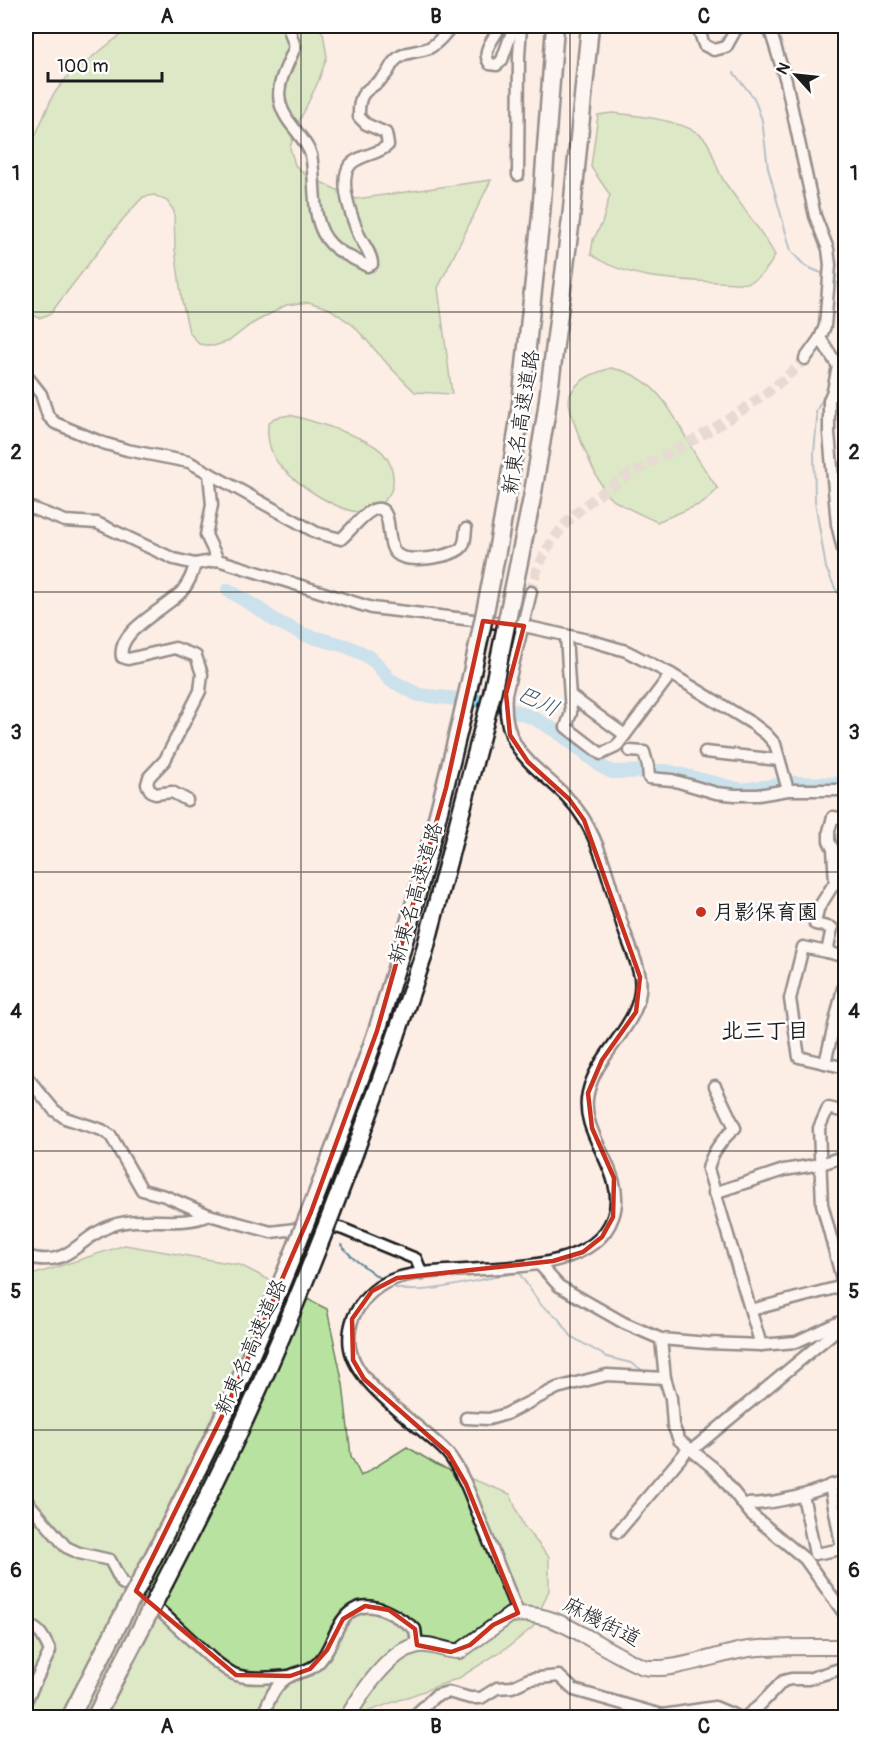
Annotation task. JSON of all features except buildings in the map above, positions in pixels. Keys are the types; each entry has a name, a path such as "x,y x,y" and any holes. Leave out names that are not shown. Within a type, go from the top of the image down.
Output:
{"highway":[{"name":"新東名高速道路","path":"70,1718 230,1402 310,1212 350,1109 401,952 446,788 469,689 508,497 541,215 555,26"},
{"name":"新東名高速道路","path":"94,1718 187,1538 249,1410 330,1219 370,1115 423,957 492,694 530,509 546,415 572,219 590,26"}],"main road":[{"name":"麻機街道","path":"518,1614 529,1613 561,1622 622,1657 645,1667 675,1665 748,1650 846,1647"},
{"path":"347,1718 361,1694 398,1654 417,1645 432,1646 451,1652 460,1651 493,1625 510,1615 518,1614"}],"street":[{"path":"288,26 295,48 280,83 278,103 285,118 304,140 310,154 315,201 324,235 338,250 367,266 372,264 372,259 359,234 350,208 345,174 355,161 383,150 389,141 386,133 366,124 359,117 359,102 362,94 386,73 399,56 429,47 440,40 453,26"},
{"path":"500,26 486,51 485,57 490,64 496,65 502,60 514,26"},
{"path":"518,175 519,56 522,26"},
{"path":"701,26 700,33 704,45 714,50 726,46 736,29 742,26"},
{"path":"765,26 771,33 786,81 815,216 828,249 830,265 825,326 820,338 805,359"},
{"path":"820,338 838,366 829,400 829,433 837,524 846,562"},
{"path":"26,375 41,394 48,416 55,423 103,443 127,450 189,462 317,533 332,539 341,539 367,512 378,508 382,509 387,516 390,542 396,554 410,560 453,554 461,548 465,541 466,529"},
{"path":"833,390 846,389"},
{"path":"209,473 212,505 206,535 218,560"},
{"path":"26,506 65,521 97,524 174,559 195,564 218,560 372,608 524,626 626,651 671,674 753,724 775,744 786,785"},
{"path":"187,800 172,792 156,794 147,784 149,777 165,760 200,691 202,674 199,662 196,656 176,648 128,659 122,657 121,652 126,641 138,626 183,591 194,572 195,564"},
{"path":"518,1614 466,1484 448,1453 364,1379 352,1360 349,1344 352,1320 361,1303 372,1291 397,1278 539,1264 583,1252 602,1237 613,1217 617,1197 614,1178 592,1128 586,1107 588,1093 602,1060 636,1012 640,977 598,849 584,820 569,800 518,750 506,721 506,694 531,592"},
{"path":"566,636 567,670 571,696 571,713 566,727 601,754 616,747 671,674"},
{"path":"571,696 625,735"},
{"path":"630,751 644,752 649,778 672,780 717,793 758,795 786,785 846,790"},
{"path":"705,752 779,760"},
{"path":"827,952 832,928 815,924 818,909 835,882 834,849 829,841 833,817 846,819"},
{"path":"846,957 803,947 790,999 799,1057 846,1068"},
{"path":"825,1063 846,976"},
{"path":"26,1076 54,1110 65,1118 102,1130 111,1136 142,1190 165,1196 209,1215 271,1232 328,1225 343,1229 416,1259 422,1274"},
{"path":"715,1086 735,1128 721,1140 708,1169 761,1345"},
{"path":"751,1310 844,1290 822,1204 819,1128 828,1108 846,1112"},
{"path":"714,1193 784,1170 821,1164 846,1156"},
{"path":"26,1256 37,1260 62,1257 103,1229 115,1224 197,1220 209,1215"},
{"path":"539,1264 559,1286 643,1333 662,1339 761,1345 795,1342 843,1321"},
{"path":"618,1532 676,1463 833,1333 843,1321"},
{"path":"662,1339 665,1378 671,1398 673,1425 679,1440 688,1452 716,1470 751,1514 805,1559 846,1616"},
{"path":"466,1418 489,1419 506,1414 557,1388 606,1375 665,1378"},
{"path":"744,1504 768,1504 846,1480"},
{"path":"803,1495 814,1554 842,1549 830,1485"},
{"path":"26,1500 66,1547 79,1553 110,1560 122,1583 144,1596 222,1666 236,1675 290,1676"},
{"path":"262,1718 278,1684 290,1676 310,1669 320,1661 343,1619 352,1612 365,1606 389,1611 415,1629 417,1645"},
{"path":"26,1625 34,1627 44,1635 50,1651 26,1701"},
{"path":"412,1718 435,1696 448,1692 470,1698 481,1698 497,1688 512,1687 529,1679 559,1676 574,1690 663,1715 715,1707 724,1715 742,1718 759,1706 783,1681 808,1679 846,1667"}],"highlighted area":[{"path":"483,621 524,626 506,694 510,735 528,762 569,799 584,820 640,977 636,1012 602,1060 588,1093 592,1128 614,1178 613,1217 602,1237 583,1252 553,1261 397,1278 372,1291 352,1319 353,1360 364,1379 448,1453 466,1484 518,1613 493,1625 470,1645 451,1652 417,1645 415,1629 389,1610 365,1606 343,1619 327,1650 310,1669 290,1676 236,1675 136,1591 229,1402 311,1212 377,1031 446,788"}],"green space":[{"path":"132,26 317,26 323,33 327,57 296,128 290,148 295,165 306,175 356,199 491,180 438,288 452,394 415,392 354,326 330,309 309,302 286,305 250,325 229,341 214,346 199,344 189,332 182,301 175,249 174,211 167,201 154,195 143,197 123,219 50,314 39,318 26,312 26,158 53,95 68,76"},
{"path":"612,113 677,124 700,135 707,142 723,179 775,255 760,276 746,283 652,277 619,269 591,254 593,240 602,223 610,195 591,167 598,115"},
{"path":"611,368 628,372 641,380 653,389 672,413 718,489 703,503 657,522 608,496 583,446 572,415 570,395 582,380"},
{"path":"290,415 325,425 366,441 383,453 389,461 393,476 391,491 386,499 363,512 353,511 327,501 299,483 273,455 268,436 268,424 274,418"},
{"path":"125,1245 240,1265 327,1309 343,1384 351,1456 361,1476 407,1447 439,1466 510,1494 523,1525 549,1557 549,1590 533,1627 511,1645 459,1678 361,1714 359,1717 26,1718 26,1277"}],"waterway":[{"path":"734,73 754,98 762,120 768,168 791,251 805,266 826,275"},
{"path":"834,280 846,292"},
{"path":"838,383 846,379"},
{"path":"828,390 816,411 815,501 826,568 846,605"},
{"name":"巴川","path":"228,590 276,621 305,635 346,646 364,654 375,662 390,680 419,695 488,702 534,718 561,734 602,767 612,772 667,771 742,790 794,783 846,784"},
{"path":"341,1245 353,1258 382,1280"},
{"path":"389,1285 402,1289 434,1289 519,1273 541,1305 557,1317 572,1337 607,1357 631,1363 647,1373"},
{"path":"657,1383 664,1393"},
{"path":"699,1463 726,1491"},
{"path":"840,1617 846,1622"}],"tunnel":[{"path":"531,592 541,561 557,534 578,511 630,474 738,413 805,359"}],"place":[{"name":"月影保育園","path":"701,912"}],"district":[{"name":"北三丁目","path":"765,1031"}]}
